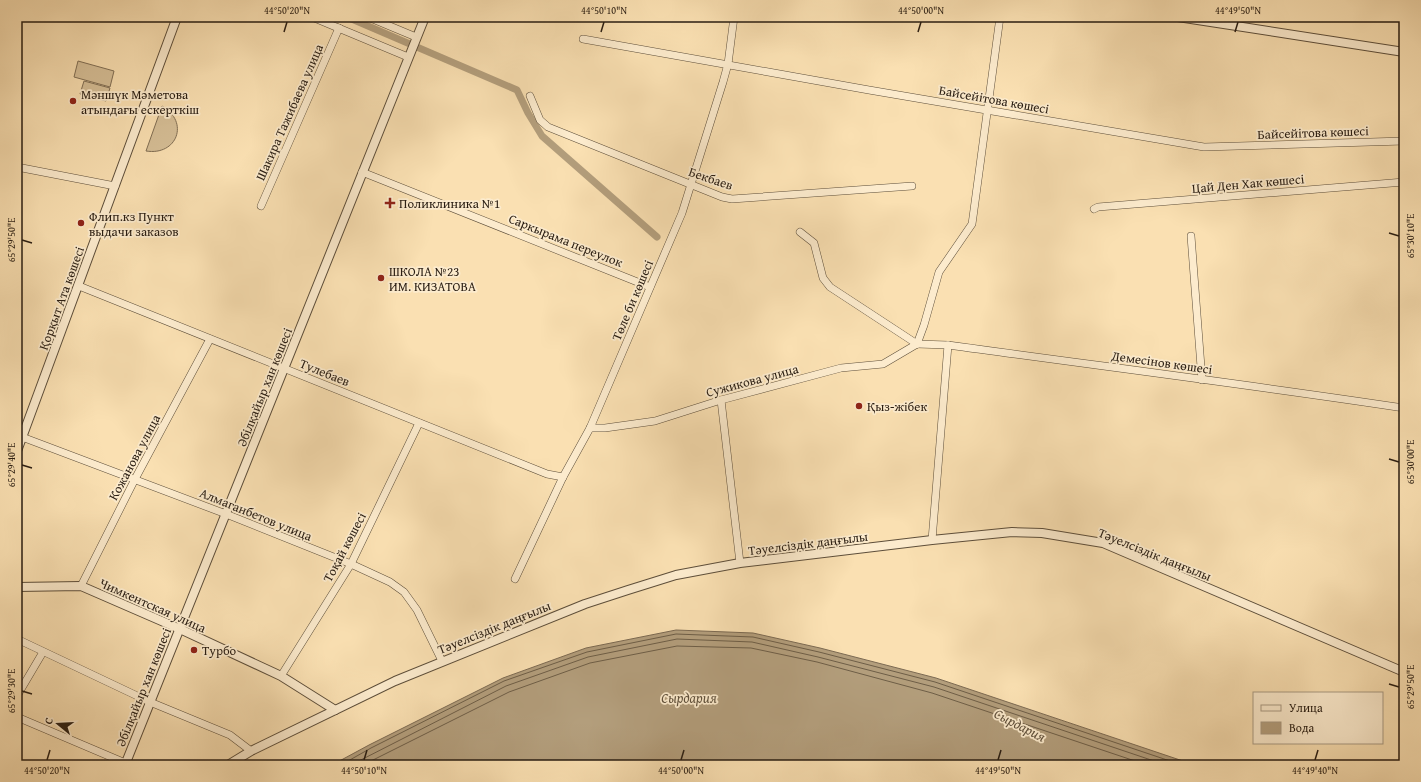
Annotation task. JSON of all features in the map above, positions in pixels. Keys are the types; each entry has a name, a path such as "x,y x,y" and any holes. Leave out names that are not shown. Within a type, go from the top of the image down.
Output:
{"street":[{"name":"Қорқыт Ата көшесі","path":"17,451 177,17"},
{"path":"312,17 408,57"},
{"path":"368,17 416,37"},
{"name":"Әбілқайыр хан көшесі","path":"127,764 150,702 424,17"},
{"name":"Төле би көшесі","path":"514,579 563,477 590,428 682,213 728,64 734,17"},
{"path":"800,232 814,243 823,278 830,287 917,344 940,272 972,224 1000,17"},
{"path":"1178,17 1218,20 1404,52"},
{"name":"Шакира Тажибаева улица","path":"261,206 339,28"},
{"name":"Байсейітова көшесі","path":"583,39 1204,147 1404,141"},
{"name":"Бекбаев","path":"530,96 540,120 548,127 722,197 732,199 912,186"},
{"path":"17,166 115,186"},
{"name":"Саркырама переулок","path":"362,172 650,286"},
{"name":"Цай Ден Хак көшесі","path":"1094,210 1098,207 1404,182"},
{"path":"1191,236 1202,380"},
{"name":"Тулебаев","path":"79,286 547,474 563,477"},
{"name":"Кожанова улица","path":"81,586 135,479 210,339"},
{"name":"Демесінов көшесі","path":"917,344 948,345 1292,391 1404,408"},
{"name":"Сужикова улица","path":"590,428 605,428 654,421 721,400 841,368 883,364 917,344"},
{"path":"932,540 948,345"},
{"path":"721,400 740,563"},
{"name":"Тоқай көшесі","path":"281,676 351,564 418,423"},
{"name":"Алмаганбетов улица","path":"22,437 226,514 351,564 390,582 404,592 417,610 442,661"},
{"name":"Тәуелсіздік даңғылы","path":"228,765 251,751 335,710 395,681 442,661 585,604 676,575 740,563 1012,532 1042,533 1103,543 1404,672"},
{"name":"Чимкентская улица","path":"17,587 81,586 180,629 281,676 335,710"},
{"path":"17,639 150,702 230,735 251,751"},
{"path":"17,696 43,652"},
{"path":"17,717 127,764"}],"shaded area":[{"path":"78,61 114,71 110,87 74,77"},
{"path":"84,81 110,88 106,101 80,94"},
{"path":"162,106 171,113 176,120 176,136 172,143 166,148 157,151 146,151"}],"water":[{"name":"Сырдария","path":"676,630 753,633 820,648 936,678 1183,761 1200,765 332,765 503,678 586,648"}],"waterway":[{"path":"347,17 517,90 528,113 542,136 657,237"}],"place":[{"name":"Мәншүк Мәметова атындағы ескерткіш","path":"73,101"},
{"name":"Поликлиника №1","path":"390,203"},
{"name":"Флип.кз Пункт выдачи заказов","path":"81,223"},
{"name":"ШКОЛА №23 ИМ. КИЗАТОВА","path":"381,278"},
{"name":"Қыз-жібек","path":"859,406"},
{"name":"Турбо","path":"194,650"}]}
